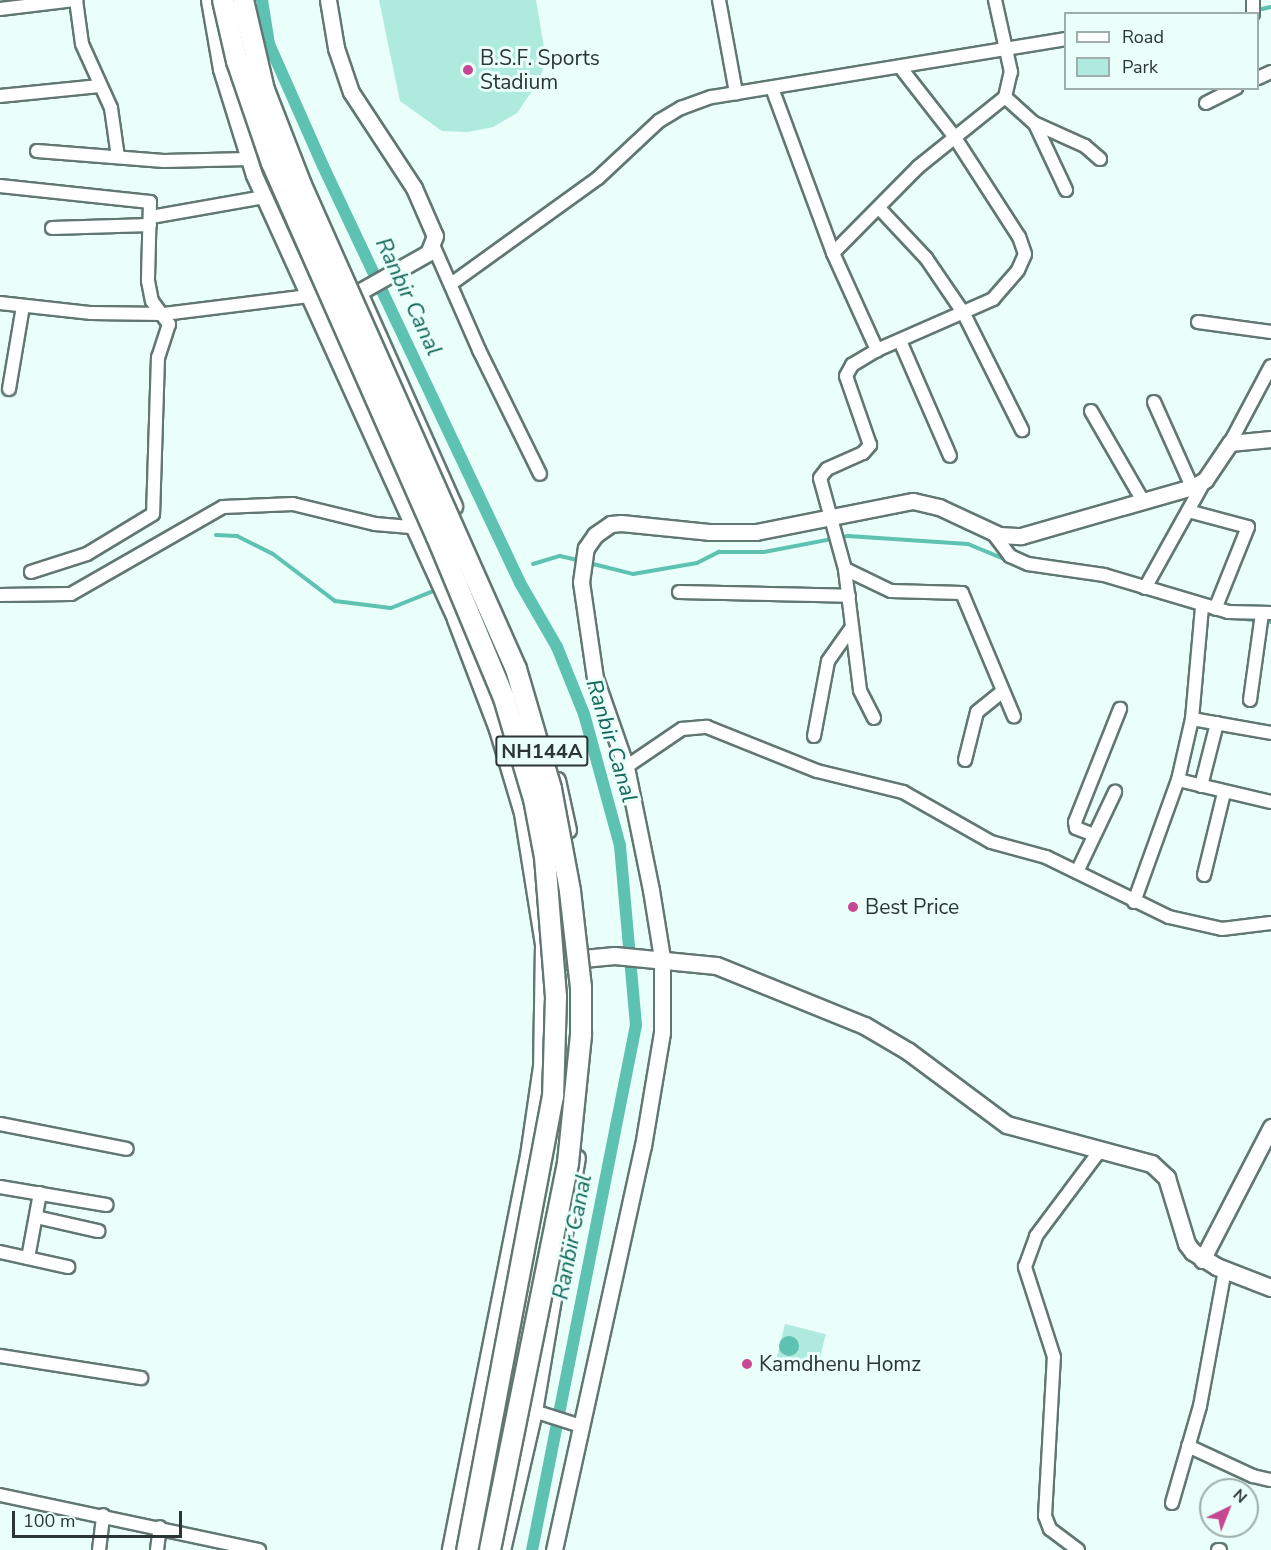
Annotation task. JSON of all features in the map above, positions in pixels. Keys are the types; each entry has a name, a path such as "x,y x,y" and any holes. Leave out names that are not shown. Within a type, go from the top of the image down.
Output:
{"highway":[{"name":"NH144A","path":"223,0 237,62 272,163 437,537 504,698 534,799 545,857 556,997 553,1096 467,1550"},
{"name":"NH144A","path":"243,0 264,90 301,185 516,669 549,778 570,891 581,987 574,1110 547,1278 490,1550"}],"main road":[{"path":"543,944 555,958 563,961 615,956 656,958 743,973 845,1017 909,1052 1007,1125 1041,1136 1140,1158 1161,1171 1172,1191 1187,1244 1202,1260 1271,1288"}],"street":[{"path":"0,9 76,0 82,44 111,108 118,157"},
{"path":"209,0 221,69 249,159 455,619 497,729 522,813 543,944 541,1066 528,1155 450,1550"},
{"path":"253,0 261,47 288,140 362,285 530,685 564,803 588,958 589,1041 575,1181 537,1413 502,1550"},
{"path":"328,0 336,48 351,92 414,188 434,227 433,245 479,350 540,474"},
{"path":"719,0 736,93"},
{"path":"833,253 954,136 1005,97 1011,72 1003,46 995,4"},
{"path":"451,284 598,178 659,121 698,101 900,67 1003,46 1064,39"},
{"path":"874,718 860,690 845,569 822,488 822,473 863,453 870,445 846,376 852,365 877,350 964,314 999,294 1018,270 1025,254 1019,237 954,136 900,67"},
{"path":"0,96 100,86"},
{"path":"772,88 833,253 877,350"},
{"path":"1206,103 1232,90"},
{"path":"1005,97 1034,123 1085,146 1100,159"},
{"path":"1034,123 1066,190"},
{"path":"37,151 205,162 249,159"},
{"path":"0,186 93,198 147,200 152,205 148,281 152,301 164,314 169,330 158,357 153,514 87,554 32,572"},
{"path":"52,228 150,221 264,196"},
{"path":"879,207 926,258 964,314 1022,430"},
{"path":"362,285 428,253 433,245"},
{"path":"0,303 91,313 164,314 309,296"},
{"path":"9,389 23,306"},
{"path":"1198,322 1271,332"},
{"path":"900,341 950,456"},
{"path":"1145,588 1188,511 1198,483 1230,443 1271,366"},
{"path":"1154,402 1198,483"},
{"path":"1091,411 1143,501"},
{"path":"1230,443 1271,439"},
{"path":"554,1550 576,1424 652,1101 662,1033 656,958 626,767 595,678 581,567 586,548 602,528 621,523 737,533 831,520 913,501 939,507 992,532 1012,537 1036,534 1198,483"},
{"path":"0,595 71,594 223,507 293,504 375,524 413,527"},
{"path":"1188,511 1248,527 1215,609"},
{"path":"992,532 1003,550 1028,564 1092,572 1145,588 1201,610 1215,609 1263,618 1250,700"},
{"path":"845,569 891,591 962,593 1014,717"},
{"path":"679,592 849,596"},
{"path":"1134,902 1178,780 1192,719 1201,610"},
{"path":"814,736 828,661 852,627"},
{"path":"965,760 977,712 1003,691"},
{"path":"1094,835 1076,828 1076,822 1120,709"},
{"path":"1192,719 1271,733"},
{"path":"1202,786 1216,723"},
{"path":"626,767 682,729 707,727 817,771 903,792 992,842 1046,857 1134,902 1208,928 1236,929 1271,923"},
{"path":"1178,780 1224,793 1271,802"},
{"path":"1077,872 1115,792"},
{"path":"1204,875 1224,793"},
{"path":"0,1124 127,1149"},
{"path":"1202,1260 1271,1127"},
{"path":"1078,1550 1050,1529 1045,1516 1054,1357 1025,1267 1036,1236 1101,1149"},
{"path":"0,1187 106,1205"},
{"path":"28,1258 40,1194"},
{"path":"36,1217 98,1231"},
{"path":"0,1252 68,1267"},
{"path":"1172,1503 1200,1406 1225,1270"},
{"path":"0,1356 141,1378"},
{"path":"537,1413 576,1424"},
{"path":"1188,1446 1253,1476 1271,1480"},
{"path":"0,1495 160,1527 259,1550"},
{"path":"99,1550 103,1515"},
{"path":"157,1550 160,1527"}],"green space":[{"name":"B.S.F. Sports Stadium","path":"379,0 536,0 546,59 539,81 517,113 493,127 468,132 442,131 400,101"},
{"path":"785,1324 826,1334 816,1375 775,1365"}],"shaded area":[{"path":"789,1336 796,1339 799,1346 796,1353 789,1356 782,1353 779,1346 782,1339"}],"waterway":[{"name":"Ranbir Canal","path":"262,0 269,44 323,166 520,583 557,647 584,714 620,846 636,1025 532,1550"},
{"path":"1262,9 1271,7"},
{"path":"216,535 237,536 273,554 335,601 391,608 436,590"},
{"path":"589,563 633,574 697,563 719,552 764,552 848,536 968,544 1009,561"},
{"path":"533,564 560,556 581,561"},
{"path":"1121,586 1214,614"},
{"path":"1227,617 1271,622"}],"place":[{"name":"B.S.F. Sports Stadium","path":"468,70"},
{"name":"Best Price","path":"853,907"},
{"name":"Kamdhenu Homz","path":"747,1364"}]}
